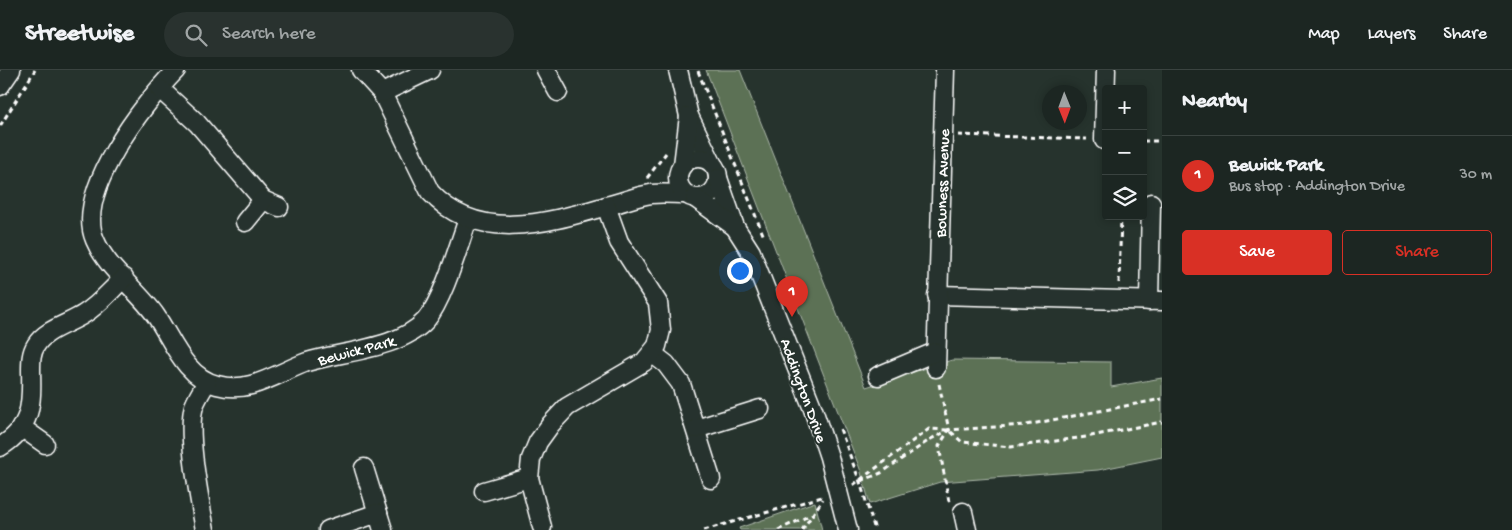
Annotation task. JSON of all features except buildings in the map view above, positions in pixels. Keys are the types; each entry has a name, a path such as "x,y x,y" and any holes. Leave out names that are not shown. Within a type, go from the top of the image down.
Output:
{"street":[{"path":"0,86 11,70"},
{"name":"Bewick Park","path":"176,70 141,110 102,176 89,218 95,241 157,317 186,364 207,382 227,387 252,385 304,363 382,344 401,338 416,329 433,310 468,219"},
{"path":"361,70 382,93 430,192 440,203 468,219 481,224 513,226 606,206 650,194 690,196 710,194 714,190 716,172 702,158 688,160 650,194"},
{"path":"382,93 430,70"},
{"path":"546,70 558,92"},
{"name":"Addington Drive","path":"678,70 689,116 716,172 735,227 751,252 813,409 839,491 848,530"},
{"name":"Bowness Avenue","path":"935,360 944,70"},
{"path":"1104,130 1106,70"},
{"path":"160,89 197,123 263,200 279,207"},
{"name":"Addington Drive","path":"681,168 689,116"},
{"path":"681,168 678,184 690,196"},
{"name":"Addington Drive","path":"690,196 735,227"},
{"path":"245,222 263,200"},
{"path":"937,295 1156,301 1151,203"},
{"path":"542,527 529,478 529,468 534,450 558,416 579,398 633,370 652,354 661,330 658,304 619,242 606,206"},
{"path":"0,447 9,442 21,427 32,404 31,359 37,342 44,336 85,314 124,278"},
{"path":"652,354 677,376 711,479"},
{"path":"878,376 935,360"},
{"path":"204,530 194,458 193,412 207,382"},
{"path":"696,429 760,409"},
{"path":"21,427 45,444"},
{"path":"364,468 383,530"},
{"path":"484,492 529,478"},
{"path":"963,512 967,530"},
{"path":"328,530 378,513"}],"path":[{"path":"0,126 35,70"},
{"path":"943,134 1102,140"},
{"path":"1147,140 1162,141"},
{"path":"650,194 647,176 666,154 668,146"},
{"path":"1119,300 1121,220"},
{"path":"935,360 949,430 962,442 1011,447 1086,437 1162,422"},
{"path":"860,482 875,466 929,429 949,430 1026,425 1162,399"},
{"path":"839,491 880,473 931,439 949,430"},
{"path":"949,430 939,446 947,501 963,512"},
{"path":"860,482 875,530"},
{"path":"704,530 824,496 802,530"},
{"path":"778,530 814,513"}],"green space":[{"path":"706,70 740,70 866,387 952,360 1111,362 1111,387 1162,378 1162,457 1098,470 940,482 870,504 860,469"},
{"path":"815,502 822,530 740,530 739,528"}],"place":[{"name":"Bewick Park","path":"792,317"}]}
